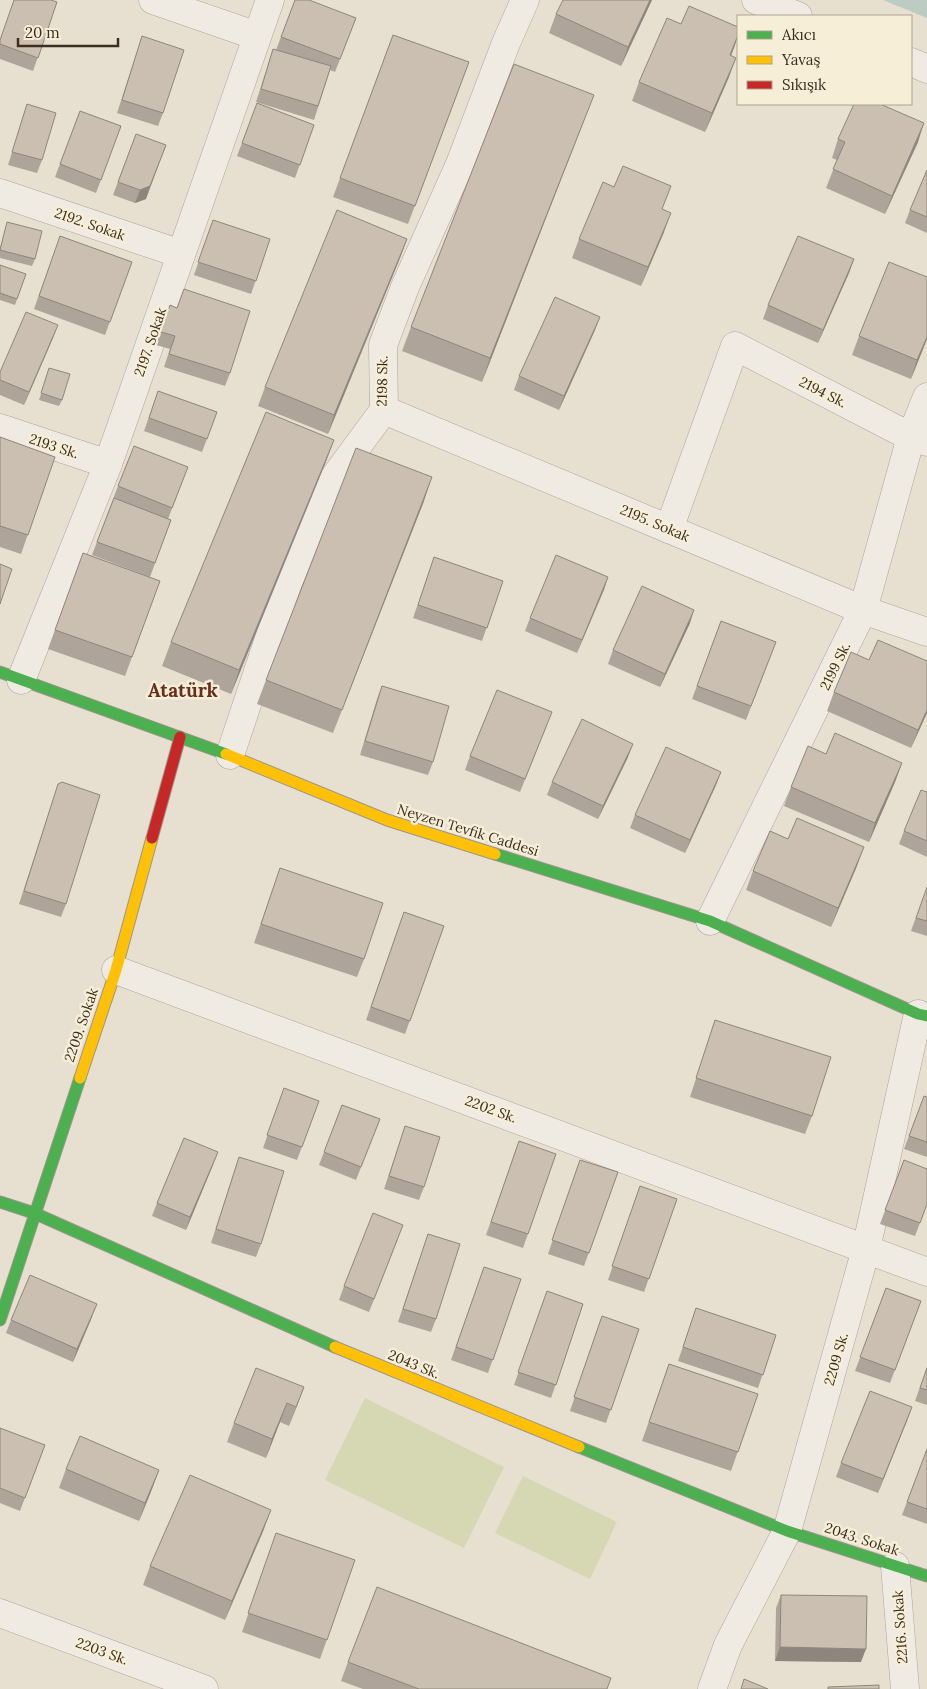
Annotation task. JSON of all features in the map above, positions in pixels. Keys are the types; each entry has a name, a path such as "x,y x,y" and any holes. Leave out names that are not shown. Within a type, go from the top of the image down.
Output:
{"street":[{"path":"153,0 257,36"},
{"name":"2197. Sokak","path":"10,676 108,464 270,0"},
{"name":"2198 Sk.","path":"230,754 287,585 328,486 384,410 383,345 405,287 460,164 506,42 525,0"},
{"path":"756,0 795,15"},
{"path":"912,62 927,69"},
{"name":"2192. Sokak","path":"0,193 181,254"},
{"name":"2194 Sk.","path":"669,529 735,346 919,439"},
{"name":"2199 Sk.","path":"710,922 863,610 919,439 927,397"},
{"name":"2195. Sokak","path":"384,410 863,610 927,632"},
{"name":"2193 Sk.","path":"0,428 108,464"},
{"name":"Neyzen Tevfik Caddesi","path":"10,676 230,754 386,820 710,922 922,1015"},
{"name":"2209. Sokak","path":"0,1320 116,970 180,737"},
{"name":"2202 Sk.","path":"116,970 927,1272"},
{"name":"2209 Sk.","path":"712,1689 728,1645 787,1532 866,1249 922,1015"},
{"path":"0,1202 34,1213"},
{"name":"2043 Sk.","path":"34,1213 367,1361 787,1532"},
{"name":"2043. Sokak","path":"787,1532 927,1576"},
{"name":"2216. Sokak","path":"895,1566 905,1689"},
{"name":"2203 Sk.","path":"0,1613 204,1689"}],"green space":[{"path":"365,1398 504,1467 464,1548 325,1480"},
{"path":"523,1476 617,1522 590,1579 495,1533"}],"shaded area":[{"path":"883,0 927,0 927,18"}],"building":[{"path":"14,0 51,0 57,2 38,58 0,44"},
{"path":"295,0 309,0 356,18 340,59 281,37"},
{"path":"563,0 650,0 628,47 556,14"},
{"path":"689,6 737,27 737,38 730,55 736,58 712,113 639,82 667,18 681,24"},
{"path":"393,35 469,62 415,206 340,178"},
{"path":"142,36 184,50 163,113 122,100"},
{"path":"273,49 331,66 318,106 261,89"},
{"path":"514,64 594,95 490,358 411,327"},
{"path":"257,103 314,125 300,165 242,143"},
{"path":"27,104 56,113 42,160 12,152"},
{"path":"854,105 882,105 924,123 892,196 833,169 845,142 838,139"},
{"path":"80,111 121,126 101,180 60,164"},
{"path":"136,134 166,145 150,186 140,190 118,182"},
{"path":"623,166 671,186 662,209 671,213 648,267 579,239 603,182 614,187"},
{"path":"927,170 927,217 910,210"},
{"path":"337,210 407,239 334,415 265,387"},
{"path":"213,220 270,239 256,281 198,262"},
{"path":"7,222 42,231 35,259 0,250"},
{"path":"60,236 132,262 110,322 39,296"},
{"path":"798,236 854,259 823,330 768,305"},
{"path":"889,262 927,277 927,337 917,360 859,336"},
{"path":"0,265 26,274 17,299 0,293"},
{"path":"184,289 250,311 230,373 169,354 175,336 161,332 170,305 177,308"},
{"path":"555,297 600,317 564,396 519,376"},
{"path":"26,312 58,325 29,392 0,380 0,372"},
{"path":"49,368 70,374 62,400 41,393"},
{"path":"158,391 217,412 207,439 149,418"},
{"path":"266,412 334,440 239,670 171,642"},
{"path":"0,437 55,457 28,535 0,526"},
{"path":"134,446 188,467 172,508 118,486"},
{"path":"356,448 432,477 342,710 266,680"},
{"path":"114,498 171,520 155,563 97,542"},
{"path":"83,553 160,581 132,657 55,630"},
{"path":"556,555 608,577 582,640 530,618"},
{"path":"434,557 503,581 487,628 418,605"},
{"path":"0,564 12,569 0,604"},
{"path":"642,586 694,610 665,674 613,650"},
{"path":"721,621 776,642 751,706 697,686"},
{"path":"878,640 927,661 927,710 918,730 834,692 851,652 869,660"},
{"path":"382,686 449,706 433,762 365,741"},
{"path":"497,690 552,712 525,779 470,756"},
{"path":"582,719 633,744 603,806 552,782"},
{"path":"835,733 902,763 875,823 791,787 808,746 826,754"},
{"path":"666,747 721,772 690,840 635,815"},
{"path":"62,782 100,795 66,904 24,891 58,784"},
{"path":"921,790 927,792 927,841 904,831"},
{"path":"797,818 864,847 838,908 753,871 770,831 788,839"},
{"path":"280,868 383,903 364,959 261,924"},
{"path":"927,887 927,921 916,918"},
{"path":"404,912 444,926 410,1021 371,1007"},
{"path":"715,1020 831,1057 812,1116 696,1078"},
{"path":"284,1088 319,1101 302,1147 267,1135"},
{"path":"924,1096 927,1097 927,1142 909,1136"},
{"path":"342,1105 380,1119 361,1167 324,1152"},
{"path":"405,1126 440,1137 424,1187 389,1176"},
{"path":"184,1138 218,1152 190,1217 157,1203"},
{"path":"519,1141 556,1154 528,1234 491,1222"},
{"path":"239,1157 284,1171 261,1244 216,1229"},
{"path":"580,1160 618,1172 589,1253 552,1240"},
{"path":"904,1160 927,1169 927,1204 920,1223 885,1210"},
{"path":"640,1186 677,1199 649,1279 612,1266"},
{"path":"373,1213 403,1225 374,1299 344,1286"},
{"path":"428,1234 460,1244 436,1319 403,1309"},
{"path":"484,1267 521,1279 493,1360 456,1347"},
{"path":"30,1275 97,1304 77,1349 11,1320"},
{"path":"886,1288 921,1301 895,1370 860,1357"},
{"path":"547,1291 583,1304 556,1385 518,1372"},
{"path":"696,1308 776,1335 763,1375 683,1347"},
{"path":"602,1316 639,1329 611,1410 574,1397"},
{"path":"669,1364 758,1394 738,1452 649,1422"},
{"path":"256,1368 304,1387 296,1407 287,1403 272,1439 234,1423"},
{"path":"927,1368 927,1390 920,1388"},
{"path":"870,1391 912,1407 883,1479 841,1463"},
{"path":"0,1428 45,1445 25,1498 0,1488"},
{"path":"80,1436 159,1470 145,1503 66,1469"},
{"path":"927,1449 927,1509 907,1502"},
{"path":"190,1475 271,1510 232,1601 150,1566"},
{"path":"276,1533 355,1560 327,1640 248,1613"},
{"path":"377,1587 611,1678 607,1689 419,1689 348,1662"},
{"path":"781,1595 867,1596 866,1649 780,1647"},
{"path":"744,1679 768,1689 741,1689"},
{"path":"879,1685 879,1689 828,1689 828,1687"}],"traffic: fast":[{"path":"0,672 226,754"},
{"path":"495,854 710,921 918,1014 927,1016"},
{"path":"0,1320 80,1078"},
{"path":"0,1202 34,1213 335,1347"},
{"path":"579,1447 787,1531 927,1576"}],"traffic: slow":[{"path":"226,754 387,820 495,854"},
{"path":"80,1078 116,970 152,838"},
{"path":"335,1347 579,1447"}],"traffic: jam":[{"path":"152,838 180,737"}],"district":[{"name":"Atatürk","path":"183,690"}]}
